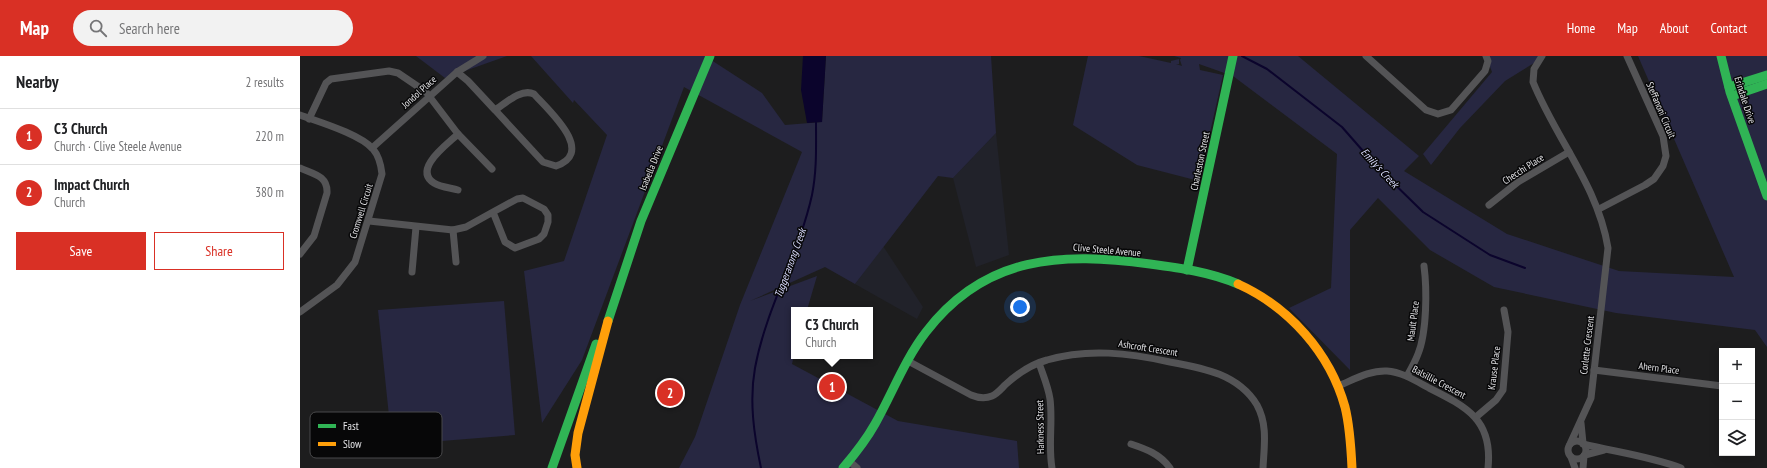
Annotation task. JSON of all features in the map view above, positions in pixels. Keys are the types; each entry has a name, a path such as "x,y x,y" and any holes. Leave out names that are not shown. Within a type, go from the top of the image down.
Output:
{"street":[{"name":"Jondol Place","path":"372,148 457,72 483,56"},
{"name":"Isabella Drive","path":"577,468 575,455 578,433 618,290 641,221 710,56"},
{"path":"1366,56 1426,110 1438,114 1451,110 1485,71 1488,61 1486,56"},
{"path":"1542,56 1534,69 1533,82 1599,209"},
{"name":"Steffanoni Circuit","path":"1599,209 1646,185 1654,179 1663,166 1666,156 1663,136 1626,56"},
{"name":"Erindale Drive","path":"1721,56 1732,96 1767,196"},
{"name":"Charleston Street","path":"1188,270 1232,59"},
{"path":"310,119 326,83 335,78 394,71 421,88 458,134 492,169"},
{"path":"457,72 468,81 543,162 556,166 567,159 571,152 572,144 568,132 534,94 523,92 495,110"},
{"path":"1729,86 1767,75"},
{"path":"1732,96 1767,84"},
{"path":"300,115 362,140 372,148"},
{"path":"458,134 431,159 428,169 429,178 433,182 458,190"},
{"name":"Cromwell Circuit","path":"300,312 337,285 347,274 361,249 382,174 380,160 372,148"},
{"name":"Checchi Place","path":"1489,205 1518,182 1569,152"},
{"path":"300,168 323,178 328,186 314,236 300,254"},
{"path":"369,221 453,230 466,227 493,212 517,199 523,198 544,209 548,215 548,222 544,234 539,239 515,248 505,242 493,212"},
{"name":"Corlette Crescent","path":"1570,444 1574,432 1581,423 1591,398 1607,269 1608,248 1599,209"},
{"path":"412,272 416,227"},
{"path":"453,230 456,262"},
{"name":"Clive Steele Avenue","path":"846,465 873,429 917,343 944,310 980,284 1011,269 1045,259 1081,257 1188,270 1214,275 1259,294 1283,312 1303,330 1316,346 1329,366 1338,386 1346,409 1350,432 1352,468"},
{"name":"Mault Place","path":"1407,376 1418,355 1421,345 1427,290 1424,266"},
{"name":"Isabella Drive","path":"552,468 598,339 618,290"},
{"name":"Krause Place","path":"1476,417 1496,400 1503,390 1508,332 1504,310"},
{"name":"Ashcroft Crescent","path":"908,361 971,395 981,398 992,396 1018,375 1039,363 1067,355 1114,353 1137,355 1207,369 1221,374 1239,385 1257,405 1263,423 1263,468"},
{"name":"Harkness Street","path":"1039,363 1047,385 1050,400 1050,455 1052,468"},
{"name":"Ahern Place","path":"1594,370 1719,386"},
{"name":"Balsillie Crescent","path":"1338,386 1376,372 1397,372 1458,403 1476,417 1486,434 1489,447 1488,468"},
{"name":"Corlette Crescent","path":"1581,423 1583,443"},
{"path":"1575,468 1568,450 1570,444 1576,441 1605,450 1642,456 1681,468"},
{"path":"1583,443 1586,449 1583,468"},
{"path":"1131,444 1149,450 1162,459 1170,468"},
{"path":"1571,457 1579,459 1584,455 1605,450"},
{"path":"846,465 857,468"}],"shaded area":[{"path":"416,56 507,56 445,78"},
{"path":"531,56 705,56 762,93 785,125 822,122 826,56 991,56 996,133 953,178 938,176 855,284 825,267 750,301 817,276 808,307 791,307 792,364 898,421 1017,441 1019,468 679,468 695,437 740,305 802,152 684,87 582,360 542,423 524,271 564,261 607,135 574,100 573,103"},
{"path":"803,56 826,56 822,122 807,123 801,90"},
{"path":"1088,56 1139,56 1171,63 1171,61 1179,59 1179,64 1176,64 1182,66 1180,60 1181,58 1174,56 1298,56 1419,156 1404,171 1507,234 1619,271 1734,277 1638,56 1767,56 1767,347 1755,330 1616,313 1494,287 1430,250 1378,198 1350,230 1350,370 1289,308 1331,288 1337,154 1233,76 1199,64 1200,70 1223,75 1199,181 1137,165 1073,125"},
{"path":"1486,56 1545,56 1505,81 1460,128 1431,165 1423,154 1492,72"},
{"path":"996,133 1009,255 976,267 953,178"},
{"path":"883,246 923,307 917,319 855,284"},
{"path":"504,301 515,435 442,441 442,412 389,412 378,310"}],"waterway":[{"name":"Emily's Creek","path":"1242,56 1267,69 1342,127 1377,167 1423,212 1490,255 1525,268"},
{"name":"Tuggeranong Creek","path":"761,468 753,418 753,380 760,346 774,302 799,238 812,195 814,186 816,122"}],"traffic: fast":[{"path":"608,321 641,221 710,56"},
{"path":"1187,270 1233,56"},
{"path":"1721,56 1730,92 1767,196"},
{"path":"1729,87 1767,75"},
{"path":"1732,96 1767,84"},
{"path":"843,468 872,430 905,365 918,342 926,332 949,306 974,287 1000,273 1027,265 1056,260 1118,260 1206,273 1238,284"},
{"path":"552,468 596,344"}],"traffic: slow":[{"path":"1238,284 1274,305 1305,334 1318,350 1329,368 1345,407 1351,445 1352,468"},
{"path":"577,468 575,455 578,433 608,321"}],"place":[{"name":"C3 Church","path":"832,387"},
{"name":"Impact Church","path":"670,393"}]}
